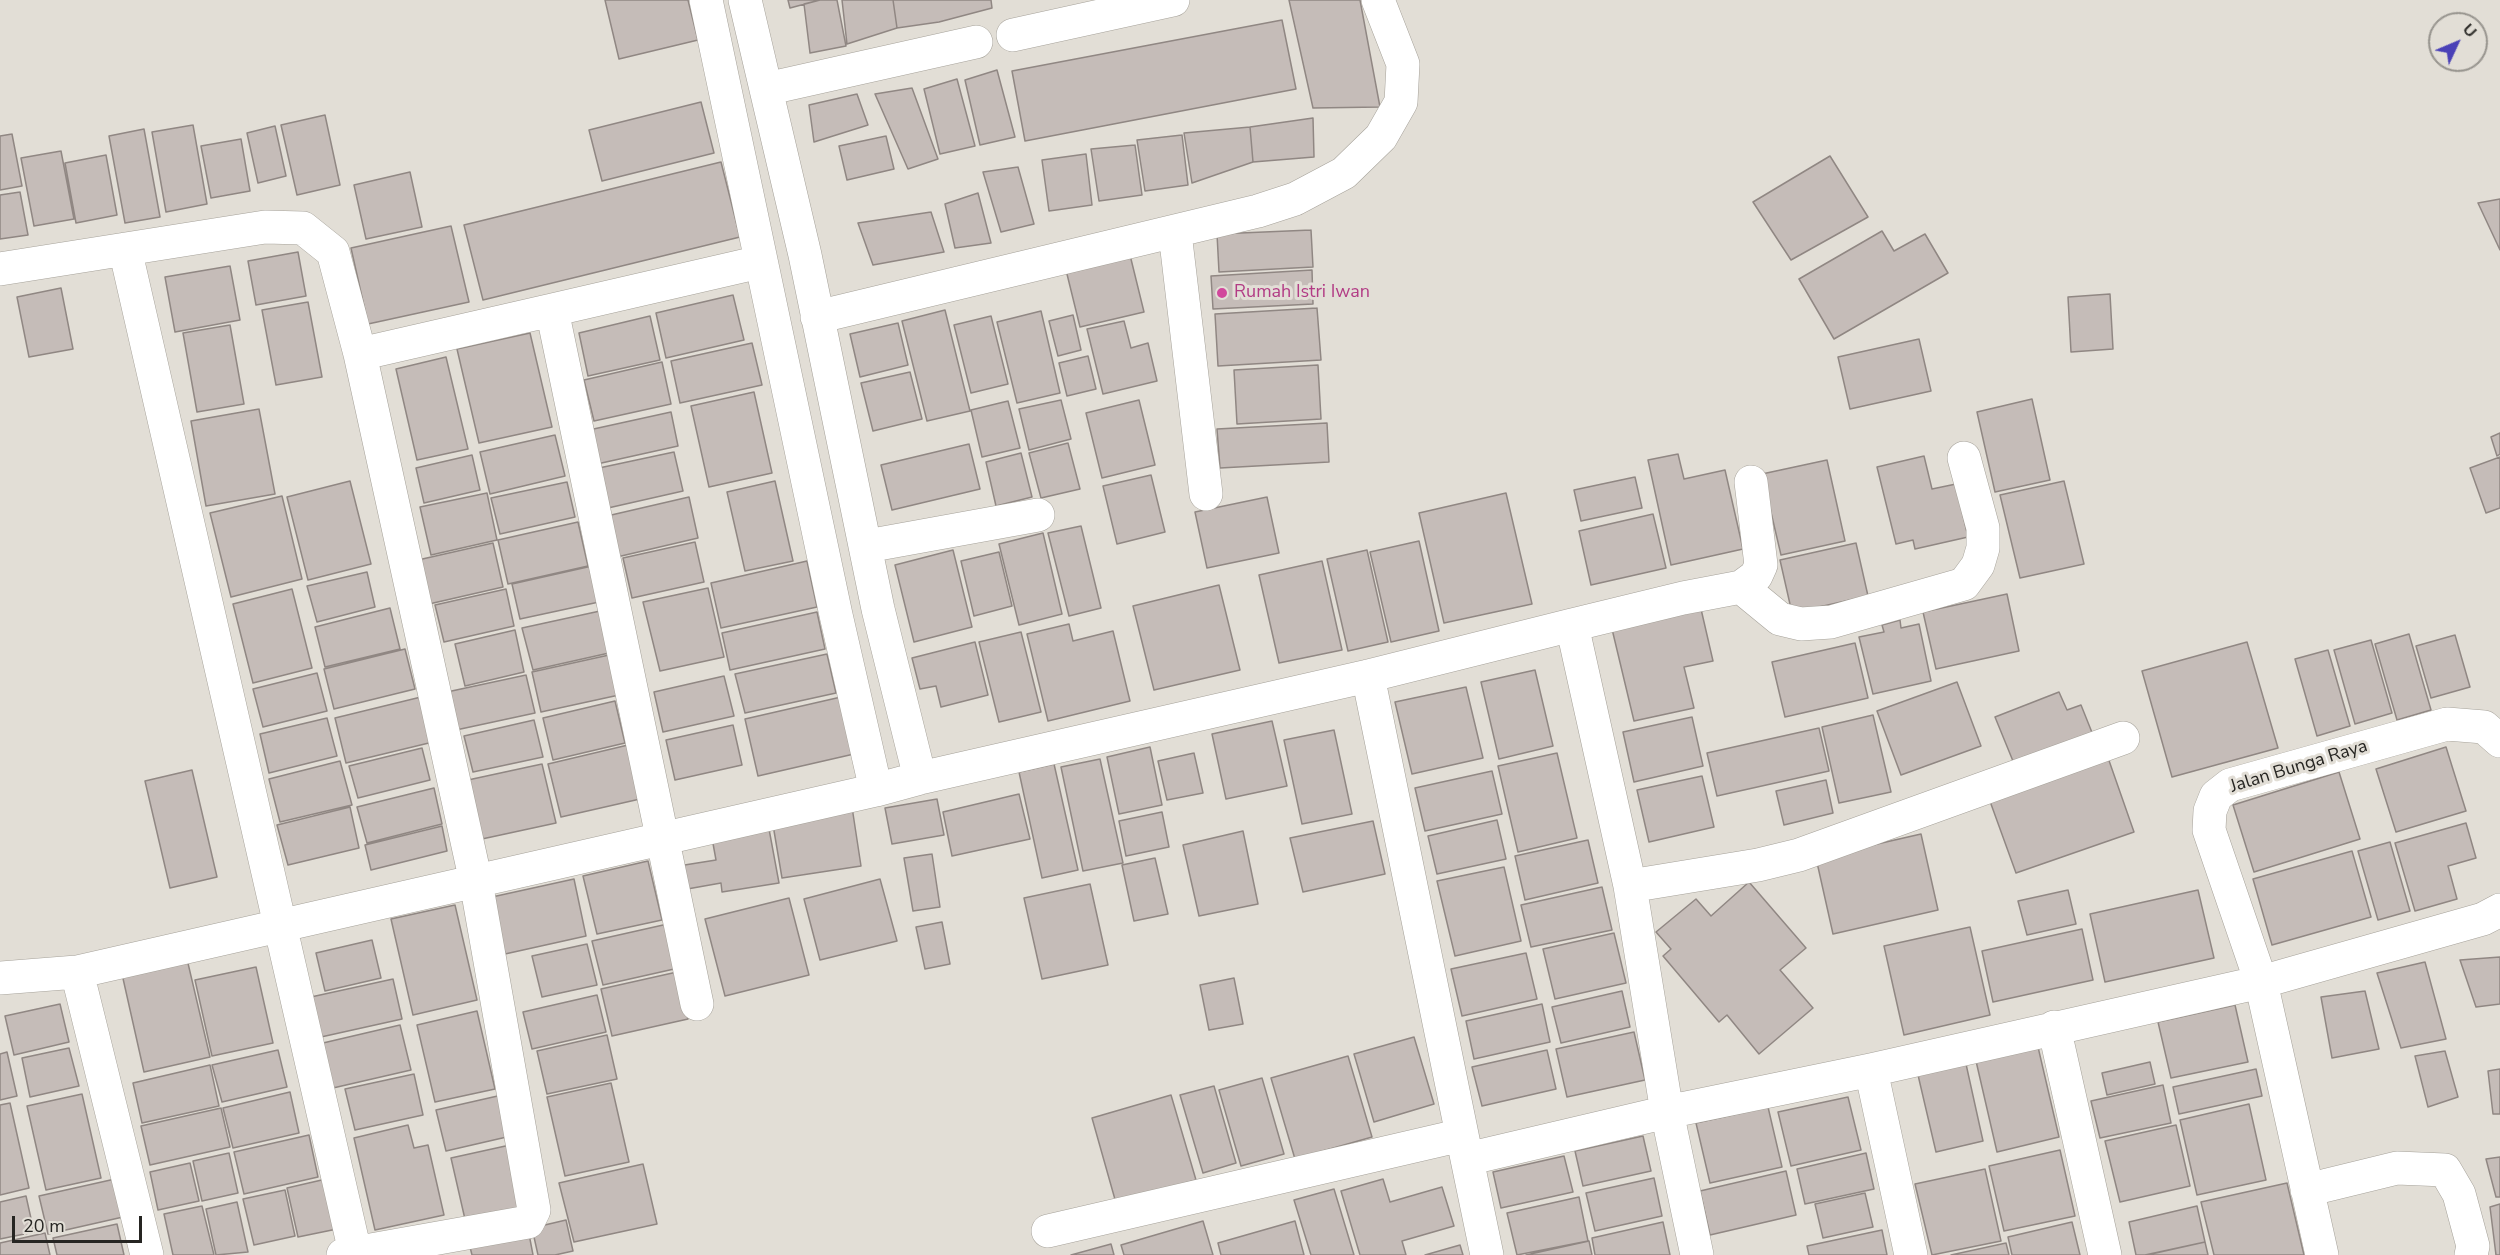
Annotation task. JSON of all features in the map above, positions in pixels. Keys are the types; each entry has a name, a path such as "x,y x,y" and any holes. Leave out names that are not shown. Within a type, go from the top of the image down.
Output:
{"street":[{"path":"706,0 760,262 876,790"},
{"path":"745,0 805,255 888,650 920,778"},
{"path":"1013,35 1173,0"},
{"path":"817,317 1175,233 1295,199 1344,173 1381,136 1401,102 1403,63 1378,0"},
{"path":"766,89 976,42"},
{"path":"0,270 125,249 265,227 303,228 333,252 360,354 476,882 534,1210 528,1222 349,1254 281,923 125,249"},
{"path":"1175,233 1206,494"},
{"path":"360,354 760,262"},
{"path":"552,310 697,1004"},
{"path":"1741,587 1780,619 1801,624 1831,622 1964,584 1978,565 1983,548 1983,528 1964,458"},
{"path":"0,978 77,972 281,923 476,882 876,790 1741,587 1756,576 1761,565 1751,482"},
{"path":"867,546 1038,515"},
{"path":"1572,625 1630,886 1667,1112 1697,1255"},
{"path":"1368,676 1486,1255"},
{"name":"Jalan Bunga Raya","path":"2322,1255 2261,982 2209,830 2210,811 2216,796 2230,785 2246,779 2447,724 2484,727 2500,741"},
{"path":"1630,886 1758,865 1799,855 2123,738"},
{"path":"1048,1231 1465,1147 1667,1112 1871,1070 2261,982 2483,919 2500,910"},
{"path":"77,972 147,1255"},
{"path":"2054,1027 2106,1255"},
{"path":"1871,1070 1911,1255"},
{"path":"2307,1190 2397,1168 2445,1170 2459,1194 2473,1246 2471,1255"}],"building":[{"path":"605,0 688,0 698,40 619,59"},
{"path":"788,0 820,0 790,8"},
{"path":"820,0 837,0 846,46 810,53 804,4"},
{"path":"842,0 893,0 897,28 847,44"},
{"path":"893,0 991,0 992,8 939,22 897,28"},
{"path":"1289,0 1360,0 1380,107 1313,108"},
{"path":"1282,20 1296,89 1025,141 1012,71"},
{"path":"997,70 1015,137 980,145 965,80"},
{"path":"957,79 975,146 940,154 924,89"},
{"path":"912,88 938,159 908,169 875,94"},
{"path":"857,94 868,125 814,142 809,105"},
{"path":"701,102 714,153 602,181 589,130"},
{"path":"325,115 340,185 297,195 281,125"},
{"path":"1313,118 1314,157 1253,162 1250,127"},
{"path":"193,125 207,204 166,212 152,132"},
{"path":"275,126 286,176 258,183 247,133"},
{"path":"1250,127 1253,162 1192,183 1184,133"},
{"path":"144,129 160,217 125,223 109,136"},
{"path":"12,134 22,186 0,190 0,136"},
{"path":"1182,135 1188,185 1145,191 1137,140"},
{"path":"886,136 894,169 847,180 839,146"},
{"path":"241,139 250,191 211,198 201,146"},
{"path":"1135,145 1142,195 1099,201 1091,149"},
{"path":"61,151 74,219 34,226 21,158"},
{"path":"1086,154 1092,205 1049,211 1042,160"},
{"path":"106,155 117,215 76,223 65,163"},
{"path":"1830,156 1868,217 1791,260 1753,202"},
{"path":"721,162 740,237 483,300 464,225"},
{"path":"1018,167 1034,224 1001,232 983,172"},
{"path":"410,172 422,227 366,239 354,185"},
{"path":"20,192 28,235 0,239 0,195"},
{"path":"978,193 991,243 955,248 945,204"},
{"path":"2500,199 2500,250 2478,203"},
{"path":"931,212 944,252 873,265 858,223"},
{"path":"451,226 469,302 368,324 351,248"},
{"path":"1311,230 1313,267 1219,272 1217,234"},
{"path":"1882,231 1894,251 1925,234 1948,273 1834,339 1799,279"},
{"path":"298,252 306,296 256,305 248,261"},
{"path":"1130,255 1144,312 1080,327 1066,270"},
{"path":"230,266 240,320 175,332 165,277"},
{"path":"1312,270 1313,304 1213,309 1211,276"},
{"path":"61,288 73,349 29,357 17,297"},
{"path":"2110,294 2113,349 2071,352 2068,297"},
{"path":"733,295 744,340 666,358 656,313"},
{"path":"308,302 322,377 276,385 262,310"},
{"path":"1317,308 1321,360 1218,366 1215,314"},
{"path":"945,310 970,411 927,421 902,321"},
{"path":"1041,311 1060,393 1017,403 997,322"},
{"path":"1073,315 1081,350 1058,356 1049,321"},
{"path":"650,316 660,360 588,376 579,333"},
{"path":"991,316 1008,384 971,393 954,325"},
{"path":"1124,321 1131,348 1148,343 1157,381 1103,394 1087,329"},
{"path":"898,323 908,365 860,377 850,334"},
{"path":"230,325 244,404 197,412 183,333"},
{"path":"530,333 552,427 479,443 457,349"},
{"path":"1919,339 1931,391 1850,409 1838,357"},
{"path":"752,343 762,385 680,403 671,361"},
{"path":"1088,356 1096,389 1067,396 1059,363"},
{"path":"446,357 468,449 417,460 396,369"},
{"path":"662,362 671,404 594,421 584,380"},
{"path":"1318,365 1321,419 1237,424 1234,370"},
{"path":"910,372 922,419 873,431 861,383"},
{"path":"754,392 772,473 709,487 691,406"},
{"path":"2032,399 2050,480 1995,492 1977,412"},
{"path":"1061,400 1071,439 1029,450 1019,409"},
{"path":"1139,400 1155,465 1102,478 1086,413"},
{"path":"1008,401 1020,448 982,457 971,410"},
{"path":"259,409 275,494 206,506 191,421"},
{"path":"671,412 678,446 597,464 589,430"},
{"path":"1327,423 1329,462 1220,468 1217,429"},
{"path":"2500,433 2500,454 2497,456 2491,437"},
{"path":"555,435 565,476 490,494 480,452"},
{"path":"1068,443 1080,489 1041,498 1029,453"},
{"path":"969,444 980,489 892,510 881,465"},
{"path":"674,452 683,491 608,508 599,468"},
{"path":"1021,453 1032,497 996,506 986,462"},
{"path":"1678,454 1684,479 1725,470 1743,549 1671,565 1648,460"},
{"path":"472,455 480,490 424,503 416,468"},
{"path":"1924,456 1932,489 1956,484 1968,537 1915,549 1913,540 1896,544 1877,467"},
{"path":"2500,457 2500,508 2486,513 2470,468"},
{"path":"1827,460 1845,541 1781,555 1762,474"},
{"path":"1151,475 1165,532 1117,544 1103,486"},
{"path":"1635,477 1642,508 1581,521 1574,490"},
{"path":"350,481 371,564 308,580 287,497"},
{"path":"775,481 793,561 745,571 727,492"},
{"path":"2064,481 2084,564 2020,578 2000,495"},
{"path":"567,482 575,517 500,534 491,498"},
{"path":"487,493 497,540 431,555 420,507"},
{"path":"1506,493 1532,604 1444,623 1419,513"},
{"path":"282,496 302,579 231,597 210,513"},
{"path":"689,497 698,538 617,557 607,516"},
{"path":"1267,497 1279,553 1207,568 1195,512"},
{"path":"1653,514 1666,568 1591,585 1579,531"},
{"path":"578,522 588,566 508,584 498,540"},
{"path":"1081,526 1101,608 1069,616 1048,533"},
{"path":"1043,533 1062,614 1019,625 999,544"},
{"path":"1419,541 1439,631 1391,642 1370,552"},
{"path":"695,542 704,582 632,598 623,558"},
{"path":"493,543 503,587 429,604 418,560"},
{"path":"1856,543 1868,596 1792,613 1780,560"},
{"path":"953,550 972,627 914,642 895,565"},
{"path":"1367,550 1388,642 1348,651 1327,559"},
{"path":"999,552 1012,606 974,616 961,561"},
{"path":"807,561 817,607 721,628 711,583"},
{"path":"1322,561 1342,650 1279,663 1259,575"},
{"path":"592,566 599,602 520,619 512,584"},
{"path":"367,572 375,607 317,622 307,586"},
{"path":"1219,585 1240,670 1154,690 1133,606"},
{"path":"708,588 724,657 660,671 643,602"},
{"path":"292,589 312,668 253,683 233,604"},
{"path":"506,589 514,626 444,642 435,605"},
{"path":"2007,594 2019,651 1936,669 1923,612"},
{"path":"390,608 400,649 325,667 315,627"},
{"path":"1701,609 1713,661 1684,667 1694,708 1634,721 1612,629"},
{"path":"600,611 609,653 533,670 522,628"},
{"path":"817,612 825,649 730,670 722,633"},
{"path":"1900,620 1901,628 1919,624 1931,681 1873,694 1859,637 1884,632 1882,625"},
{"path":"1069,624 1073,641 1113,631 1130,701 1048,721 1027,634"},
{"path":"515,630 524,672 465,686 455,644"},
{"path":"1021,632 1041,712 999,722 979,642"},
{"path":"2409,634 2431,710 2397,720 2375,644"},
{"path":"2455,635 2470,687 2431,698 2416,646"},
{"path":"2371,640 2392,713 2355,724 2334,650"},
{"path":"975,642 988,695 941,707 936,686 920,689 912,658"},
{"path":"2247,642 2278,748 2172,777 2142,671"},
{"path":"1855,643 1868,698 1785,717 1772,662"},
{"path":"405,649 415,689 334,709 324,669"},
{"path":"2328,650 2350,726 2317,736 2295,659"},
{"path":"827,654 836,693 745,713 735,674"},
{"path":"609,655 619,695 541,712 532,672"},
{"path":"1535,670 1553,746 1499,759 1481,682"},
{"path":"317,673 327,711 263,727 253,689"},
{"path":"526,675 535,713 456,730 447,692"},
{"path":"724,676 734,716 663,732 654,692"},
{"path":"1957,682 1981,746 1901,775 1877,711"},
{"path":"1466,687 1483,758 1412,774 1395,702"},
{"path":"2059,692 2067,710 2081,705 2093,735 2015,766 1995,717"},
{"path":"421,697 433,742 346,763 335,718"},
{"path":"841,697 854,754 758,776 745,719"},
{"path":"615,701 625,743 553,760 543,718"},
{"path":"1873,715 1891,792 1839,803 1822,727"},
{"path":"1692,717 1703,766 1634,782 1623,732"},
{"path":"327,718 337,756 269,773 260,734"},
{"path":"534,720 543,757 473,772 464,736"},
{"path":"1272,721 1287,786 1226,799 1212,734"},
{"path":"733,725 742,765 675,780 666,740"},
{"path":"1819,728 1829,771 1717,796 1707,753"},
{"path":"1334,730 1352,814 1302,824 1284,740"},
{"path":"628,745 640,799 561,817 548,764"},
{"path":"1150,747 1162,805 1119,814 1107,757"},
{"path":"2446,747 2466,811 2396,832 2376,769"},
{"path":"422,748 430,780 358,798 349,766"},
{"path":"2106,752 2134,832 2016,873 1987,793"},
{"path":"1194,753 1203,793 1167,800 1158,761"},
{"path":"1557,753 1577,838 1518,852 1498,766"},
{"path":"1100,759 1123,863 1083,871 1061,767"},
{"path":"340,761 352,805 280,822 269,779"},
{"path":"542,764 556,823 482,839 468,780"},
{"path":"1054,764 1078,870 1042,878 1019,772"},
{"path":"192,770 217,877 170,888 145,781"},
{"path":"1492,771 1502,814 1425,831 1415,788"},
{"path":"2339,772 2360,839 2254,872 2233,805"},
{"path":"1702,776 1714,827 1649,842 1637,790"},
{"path":"1826,780 1833,813 1784,825 1776,791"},
{"path":"434,788 442,824 367,843 357,807"},
{"path":"1019,794 1030,839 952,856 943,812"},
{"path":"937,799 944,835 892,844 885,808"},
{"path":"350,807 359,848 288,865 277,825"},
{"path":"852,807 861,866 782,878 772,819"},
{"path":"1162,812 1169,847 1126,856 1119,821"},
{"path":"1497,820 1506,859 1437,874 1428,836"},
{"path":"1373,821 1385,874 1303,892 1290,838"},
{"path":"2466,823 2476,858 2448,866 2457,899 2415,911 2395,843"},
{"path":"442,826 447,851 371,870 365,845"},
{"path":"769,829 779,883 722,892 721,883 676,891 672,867 716,860 712,838"},
{"path":"1243,831 1258,904 1199,916 1183,845"},
{"path":"1921,834 1938,910 1833,934 1816,858"},
{"path":"1588,840 1598,883 1525,900 1515,856"},
{"path":"2390,842 2410,911 2378,920 2358,851"},
{"path":"2352,851 2371,917 2272,945 2253,879"},
{"path":"932,854 940,907 913,911 904,858"},
{"path":"1155,858 1168,914 1134,921 1122,865"},
{"path":"648,861 662,920 597,934 583,876"},
{"path":"1504,867 1521,941 1455,956 1437,881"},
{"path":"574,879 586,936 505,954 492,897"},
{"path":"880,879 897,941 820,960 804,899"},
{"path":"1749,882 1806,948 1780,970 1813,1008 1759,1054 1727,1015 1719,1022 1663,956 1671,949 1656,932 1696,899 1711,916"},
{"path":"1090,884 1108,965 1042,979 1024,898"},
{"path":"1602,887 1612,930 1531,947 1521,905"},
{"path":"2068,890 2076,924 2027,935 2018,901"},
{"path":"2198,890 2214,958 2105,982 2090,914"},
{"path":"789,898 809,975 725,996 705,919"},
{"path":"455,905 477,1000 413,1015 391,919"},
{"path":"942,922 950,964 925,969 916,927"},
{"path":"672,923 683,967 603,985 592,941"},
{"path":"1970,927 1990,1015 1904,1035 1884,946"},
{"path":"2082,929 2093,980 1993,1002 1982,951"},
{"path":"1614,933 1626,983 1555,999 1543,949"},
{"path":"372,940 381,978 325,991 316,953"},
{"path":"587,944 597,985 542,997 532,956"},
{"path":"1526,953 1537,999 1462,1016 1451,969"},
{"path":"2500,957 2500,1004 2476,1007 2460,960"},
{"path":"187,959 210,1057 144,1072 122,974"},
{"path":"2425,962 2446,1039 2401,1048 2377,973"},
{"path":"256,967 273,1043 212,1056 195,980"},
{"path":"677,972 688,1019 612,1036 601,989"},
{"path":"1234,978 1243,1024 1209,1030 1200,985"},
{"path":"393,979 402,1019 321,1037 311,997"},
{"path":"1622,991 1630,1027 1561,1043 1552,1007"},
{"path":"2365,991 2379,1049 2332,1058 2321,997"},
{"path":"597,995 606,1032 532,1049 523,1012"},
{"path":"60,1004 69,1042 14,1055 5,1016"},
{"path":"1542,1004 1550,1042 1474,1059 1466,1021"},
{"path":"2235,1005 2248,1062 2171,1078 2158,1022"},
{"path":"477,1011 495,1089 435,1102 417,1025"},
{"path":"400,1025 411,1070 333,1088 323,1043"},
{"path":"1634,1032 1645,1080 1567,1097 1556,1049"},
{"path":"607,1035 617,1079 547,1094 537,1051"},
{"path":"1414,1037 1434,1104 1374,1122 1354,1054"},
{"path":"2038,1047 2059,1137 1997,1152 1976,1061"},
{"path":"69,1048 79,1086 30,1097 22,1058"},
{"path":"278,1050 287,1087 222,1102 212,1065"},
{"path":"1547,1050 1556,1089 1482,1106 1472,1067"},
{"path":"2445,1051 2458,1097 2428,1107 2415,1056"},
{"path":"7,1052 17,1096 0,1100 0,1054"},
{"path":"1348,1056 1372,1137 1295,1159 1271,1078"},
{"path":"2150,1062 2155,1084 2107,1095 2102,1073"},
{"path":"1966,1064 1983,1141 1936,1152 1918,1075"},
{"path":"210,1065 219,1106 142,1123 133,1083"},
{"path":"2256,1069 2262,1096 2179,1114 2173,1087"},
{"path":"2500,1069 2500,1114 2493,1114 2488,1071"},
{"path":"414,1074 423,1115 355,1130 345,1089"},
{"path":"1262,1078 1284,1154 1241,1166 1219,1090"},
{"path":"611,1083 629,1162 565,1176 547,1097"},
{"path":"2163,1085 2171,1123 2100,1138 2091,1101"},
{"path":"1214,1086 1236,1163 1203,1173 1180,1095"},
{"path":"290,1092 299,1133 233,1148 223,1108"},
{"path":"82,1094 101,1178 46,1190 27,1106"},
{"path":"502,1095 511,1136 446,1151 436,1110"},
{"path":"1171,1095 1196,1180 1116,1203 1092,1118"},
{"path":"1848,1097 1861,1150 1791,1166 1778,1112"},
{"path":"10,1103 29,1188 0,1195 0,1105"},
{"path":"2249,1104 2266,1180 2197,1195 2180,1120"},
{"path":"1768,1107 1782,1167 1710,1183 1696,1123"},
{"path":"221,1108 230,1147 150,1165 141,1126"},
{"path":"408,1125 414,1148 428,1145 444,1215 375,1230 354,1138"},
{"path":"2176,1125 2190,1186 2120,1202 2105,1141"},
{"path":"309,1135 318,1177 244,1194 234,1152"},
{"path":"1643,1136 1651,1171 1583,1186 1575,1151"},
{"path":"510,1145 526,1214 467,1228 451,1158"},
{"path":"2060,1150 2075,1216 2004,1231 1989,1166"},
{"path":"229,1153 238,1193 202,1201 193,1161"},
{"path":"1866,1153 1874,1189 1805,1204 1797,1169"},
{"path":"1564,1156 1573,1192 1501,1208 1493,1172"},
{"path":"2500,1157 2500,1197 2496,1197 2486,1159"},
{"path":"190,1163 199,1201 158,1210 150,1172"},
{"path":"643,1164 657,1224 574,1242 559,1183"},
{"path":"1985,1169 2001,1241 1932,1255 1915,1184"},
{"path":"1786,1171 1796,1215 1710,1235 1700,1191"},
{"path":"1654,1178 1662,1216 1595,1231 1586,1193"},
{"path":"115,1179 123,1217 48,1234 39,1196"},
{"path":"326,1179 337,1229 298,1237 287,1188"},
{"path":"1383,1179 1390,1202 1442,1187 1454,1226 1402,1241 1406,1255 1360,1255 1341,1191"},
{"path":"2287,1183 2304,1255 2214,1255 2201,1202"},
{"path":"1334,1189 1354,1255 1311,1255 1294,1200"},
{"path":"285,1190 295,1236 254,1245 243,1199"},
{"path":"1865,1193 1873,1227 1823,1238 1815,1204"},
{"path":"26,1196 34,1232 0,1239 0,1202"},
{"path":"1579,1197 1588,1241 1517,1255 1507,1213"},
{"path":"237,1202 248,1252 216,1255 206,1209"},
{"path":"2500,1204 2500,1255 2496,1255 2490,1207"},
{"path":"202,1206 214,1255 173,1255 164,1214"},
{"path":"2197,1206 2205,1242 2147,1255 2136,1255 2129,1222"},
{"path":"566,1220 573,1251 555,1255 538,1255 532,1228"},
{"path":"1203,1221 1213,1255 1124,1255 1121,1245"},
{"path":"1295,1221 1304,1255 1221,1255 1218,1243"},
{"path":"1663,1222 1670,1255 1595,1255 1592,1238"},
{"path":"2072,1222 2080,1255 2012,1255 2008,1237"},
{"path":"117,1224 124,1255 57,1255 53,1238"},
{"path":"1882,1230 1887,1255 1809,1255 1807,1246"},
{"path":"45,1233 50,1255 0,1255 0,1243"},
{"path":"529,1234 533,1255 472,1255 470,1247"},
{"path":"1589,1241 1592,1255 1526,1255"},
{"path":"2205,1242 2208,1255 2145,1255"},
{"path":"2006,1243 2009,1255 1951,1255"},
{"path":"1111,1244 1114,1255 1071,1255"},
{"path":"1460,1245 1463,1255 1425,1255"}],"place":[{"name":"Rumah Istri Iwan","path":"1222,293"}]}
